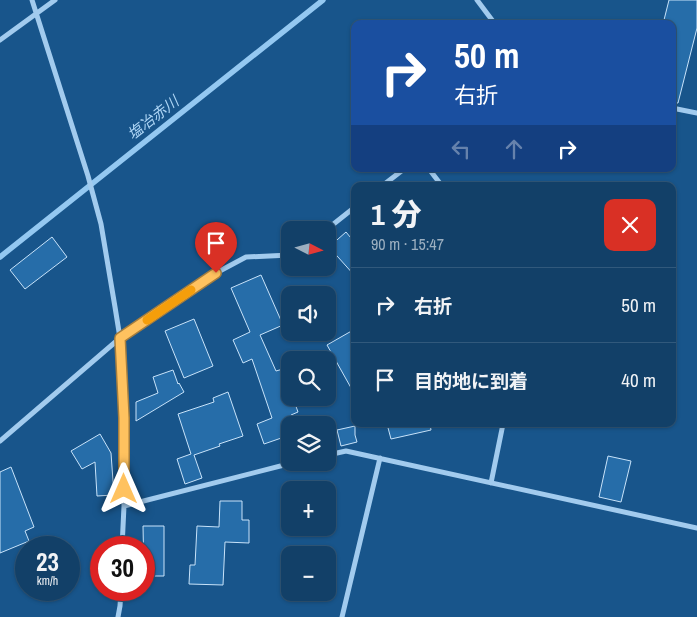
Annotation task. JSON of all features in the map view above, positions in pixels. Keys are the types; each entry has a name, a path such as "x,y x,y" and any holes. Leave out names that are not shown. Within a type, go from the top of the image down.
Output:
{"street":[{"path":"32,0 88,176 101,224 120,338 124,418 123,536"},
{"path":"0,40 55,0"},
{"path":"477,0 492,20"},
{"path":"676,109 697,113"},
{"path":"387,182 400,172"},
{"path":"431,172 439,182"},
{"path":"336,222 351,210"},
{"path":"0,441 120,338 216,273 246,257 281,255"},
{"path":"491,482 502,427"},
{"path":"336,453 346,451 380,458 697,528"},
{"path":"342,617 380,458"},
{"path":"124,506 281,466"},
{"path":"118,617 120,601"}],"building":[{"path":"669,0 697,0 697,28 678,103 676,103 676,20 664,20"},
{"path":"346,232 351,238 351,272 336,255 336,241"},
{"path":"52,237 67,257 25,289 10,270"},
{"path":"261,275 281,320 281,326 260,335 276,371 281,370 281,406 296,406 298,412 291,416 281,416 281,438 264,444 257,424 272,418 252,359 243,363 233,340 250,332 231,288"},
{"path":"194,319 213,366 184,378 165,331"},
{"path":"351,331 351,388 336,361 336,351 330,351 327,345"},
{"path":"173,370 178,384 184,392 136,421 136,402 158,393 153,377"},
{"path":"228,392 243,436 194,455 202,478 185,484 177,459 191,454 178,414 214,402 213,398"},
{"path":"355,427 357,442 341,446 337,430"},
{"path":"388,427 430,427 431,430 391,439"},
{"path":"100,434 111,453 114,495 97,496 95,462 82,469 71,451"},
{"path":"608,456 631,461 621,502 599,497"},
{"path":"11,467 34,527 25,531 27,536 15,536 15,547 0,553 0,472"},
{"path":"220,501 242,501 242,520 249,520 249,543 225,542 223,585 189,584 190,565 195,565 197,526 219,527"},
{"path":"143,526 164,526 164,576 155,576 155,536 143,536"}],"waterway":[{"name":"塩冶赤川","path":"0,257 323,0"}],"slow traffic":[{"path":"147,320 191,290"}],"route":[{"path":"124,489 124,418 120,338 216,273"}]}
